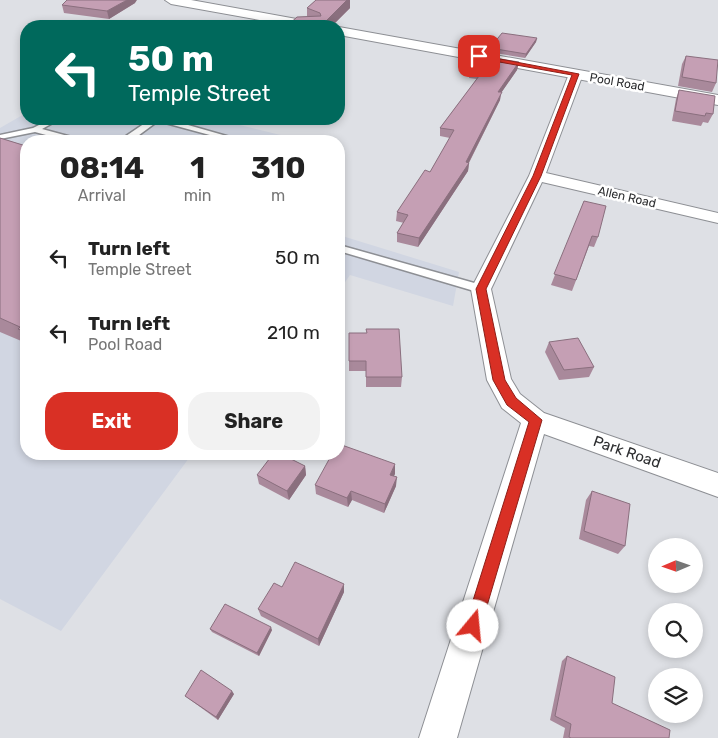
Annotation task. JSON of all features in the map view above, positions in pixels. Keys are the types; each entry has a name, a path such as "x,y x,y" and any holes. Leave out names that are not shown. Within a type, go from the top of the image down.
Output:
{"street":[{"path":"172,0 280,20"},
{"name":"Pool Road","path":"345,32 718,100"},
{"path":"438,738 535,420 512,401 499,380 481,289 537,176 576,74"},
{"name":"Allen Road","path":"537,176 718,218"},
{"name":"Park Road","path":"535,420 718,485"}],"lane":[{"path":"0,136 36,130 45,125"},
{"path":"134,135 149,125"},
{"path":"180,125 218,135"},
{"path":"36,130 54,135"},
{"path":"345,250 481,289"}],"shaded area":[{"path":"20,116 20,125 240,125 280,135 20,135 20,460 188,460 61,631 0,599 0,128"},
{"path":"345,237 459,272 453,306 350,275 345,282"}],"building":[{"path":"67,0 127,0 107,11 62,5"},
{"path":"316,0 347,0 327,20 294,20 297,17 321,16 320,13 307,8"},
{"path":"502,33 537,38 526,54 490,48"},
{"path":"481,56 519,62 498,92 502,92 466,162 469,163 419,238 397,233 408,215 397,212 425,170 430,172 454,130 440,128 482,72 470,70"},
{"path":"686,56 718,60 716,83 682,77"},
{"path":"679,90 715,96 713,114 706,113 705,116 675,111"},
{"path":"0,138 20,144 20,327 0,318"},
{"path":"584,201 606,206 598,237 592,236 576,280 554,274"},
{"path":"366,329 399,329 402,377 366,377 366,361 349,361 349,333 367,333"},
{"path":"578,338 594,367 564,370 549,342"},
{"path":"345,446 395,464 390,475 397,477 385,504 351,491 347,498 315,485 329,460 345,460"},
{"path":"268,460 293,460 305,466 287,491 257,475"},
{"path":"592,491 630,504 625,546 584,531"},
{"path":"295,562 344,584 318,639 258,609 274,583 282,587"},
{"path":"225,604 271,627 257,653 210,629"},
{"path":"567,656 615,677 612,703 648,720 648,723 655,723 670,730 669,738 571,738 569,737 571,724 555,716"},
{"path":"201,670 232,691 216,717 185,696"}],"route":[{"path":"473,626 535,420 512,401 499,380 481,289 537,176 576,74 479,56"}]}
